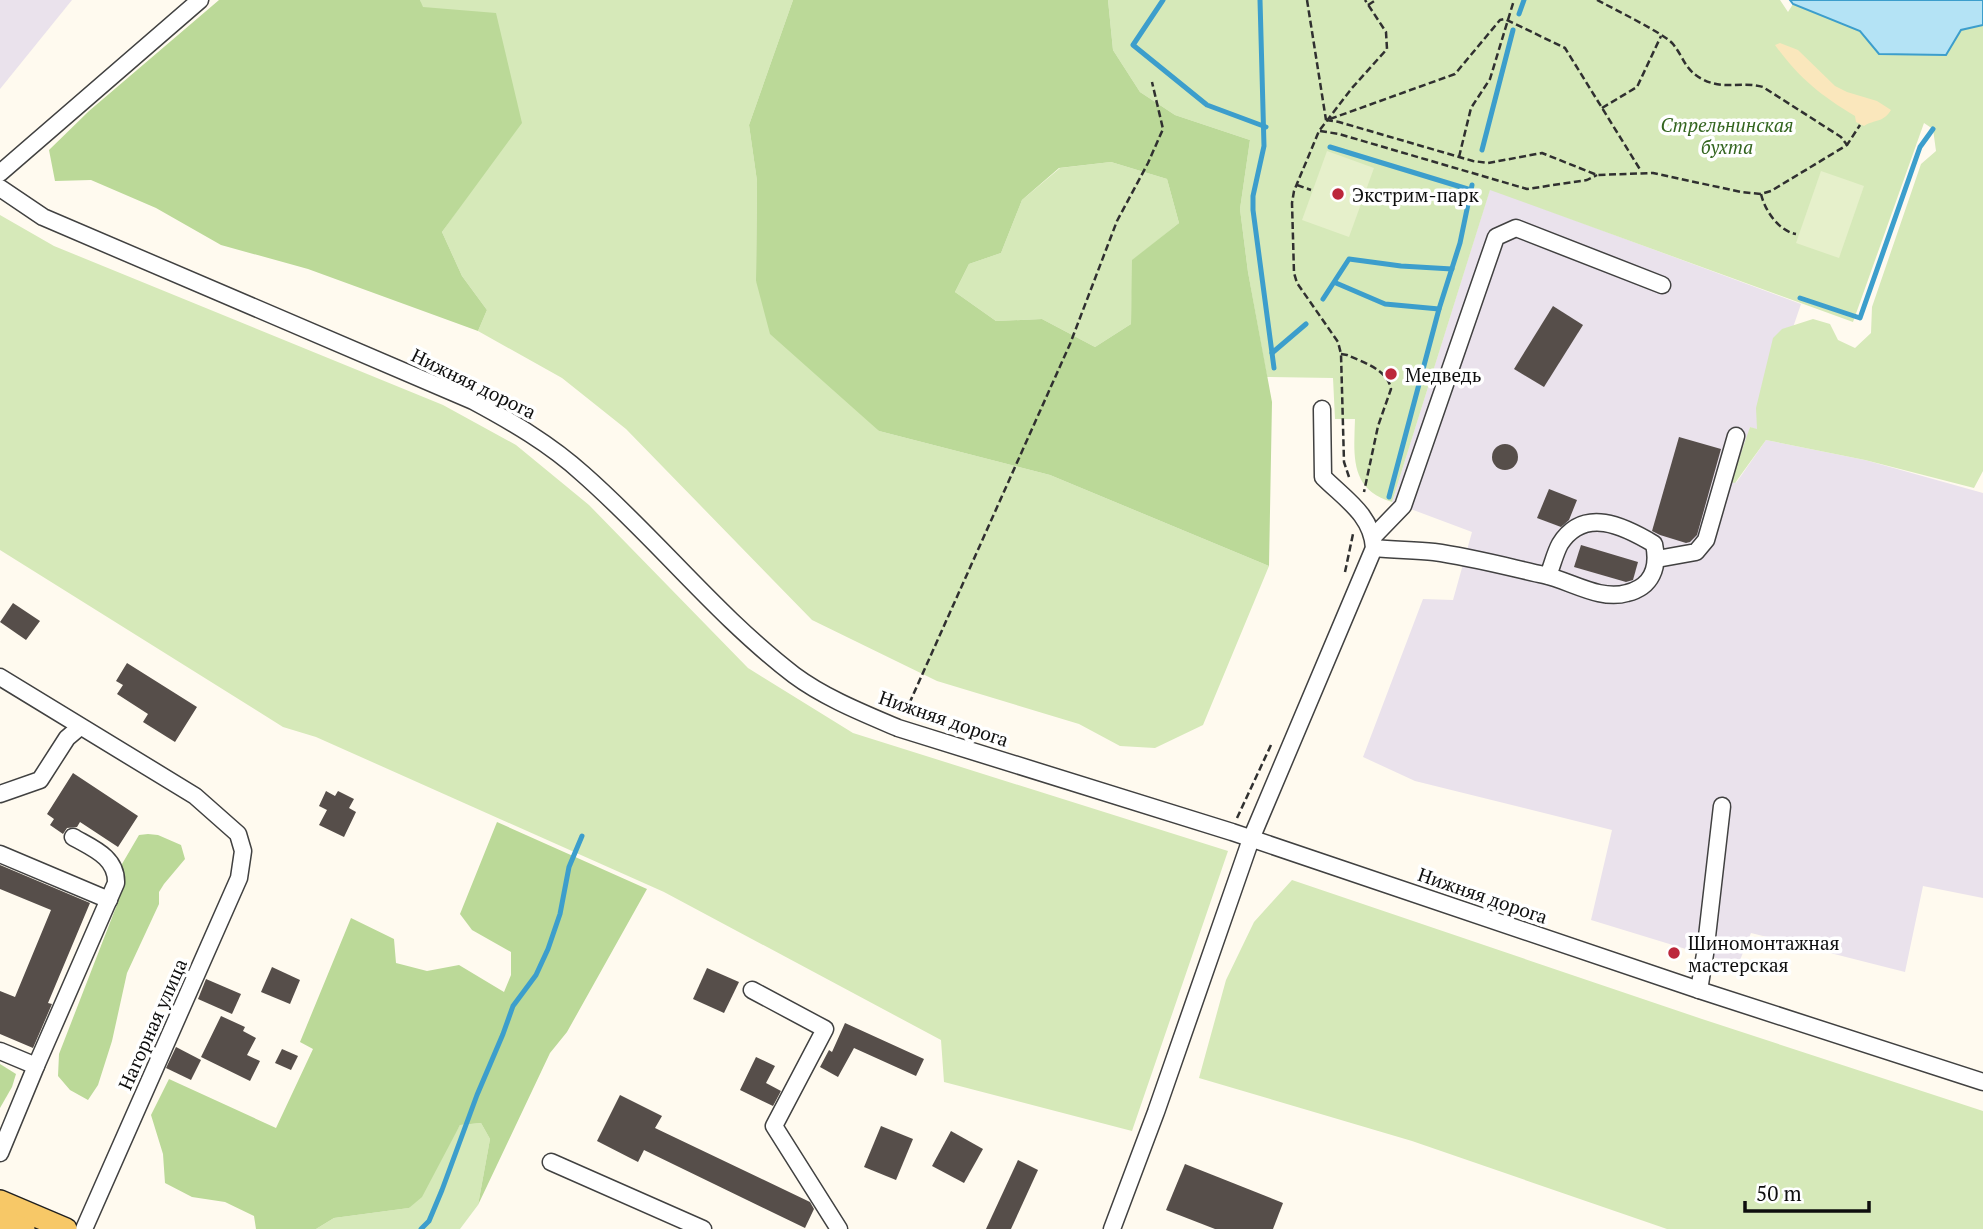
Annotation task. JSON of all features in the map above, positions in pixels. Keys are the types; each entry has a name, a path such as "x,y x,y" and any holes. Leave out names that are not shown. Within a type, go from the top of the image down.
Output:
{"main road":[{"path":"0,1201 66,1229"},
{"path":"0,1219 24,1229"}],"street":[{"path":"0,173 200,0"},
{"name":"Нижняя дорога","path":"0,188 43,218 473,401 531,432 583,473 746,635 797,676 851,708 898,728 1251,839 1699,990 1983,1082"},
{"path":"1112,1229 1156,1112 1251,839 1374,542 1403,506 1496,237 1516,228 1662,285"},
{"path":"1322,409 1323,477 1368,522 1374,542"},
{"path":"1657,559 1696,552 1706,540 1736,436"},
{"path":"1374,542 1549,576 1596,592 1624,595 1640,589 1651,579 1657,559 1654,544 1634,532 1597,521 1581,524 1560,545 1549,576"},
{"path":"0,677 80,727 67,738 40,780 0,794"},
{"name":"Нагорная улица","path":"80,727 195,796 238,834 243,851 239,878 84,1229"},
{"path":"1699,990 1722,806"},
{"path":"0,1153 116,883 114,867 108,858 73,836"},
{"path":"0,855 109,900"},
{"path":"752,989 825,1029 774,1126 839,1229"},
{"path":"0,1051 36,1066"},
{"path":"551,1162 703,1229"}],"path":[{"path":"1307,0 1326,120"},
{"path":"1353,483 1346,473 1344,462 1341,354 1338,342 1297,283 1294,273 1292,203 1297,185 1326,120 1387,49 1386,32 1365,0"},
{"path":"1368,5 1376,0"},
{"path":"1459,157 1471,108 1490,79 1514,0"},
{"path":"1597,0 1672,43 1686,66 1703,80 1722,86 1754,84 1763,88 1841,137 1847,145"},
{"path":"1326,120 1455,74 1500,20 1508,20 1564,48 1642,172"},
{"path":"1602,108 1637,87 1661,36"},
{"path":"902,720 1070,344 1117,221 1163,129 1152,82"},
{"path":"1326,120 1488,163 1542,153 1597,175"},
{"path":"1320,131 1339,134 1527,190 1587,180 1597,175 1642,172 1761,194 1847,145 1860,125"},
{"path":"1297,185 1311,190"},
{"path":"1761,194 1762,201 1780,227 1785,232 1796,234"},
{"path":"1341,354 1348,355 1383,374 1390,382 1391,389 1375,438 1364,492 1358,488"}],"shaded area":[{"path":"0,0 72,0 0,89"},
{"path":"1490,189 1801,304 1758,430 1750,427 1736,483 1766,440 1865,460 1983,493 1983,898 1923,886 1905,972 1751,933 1738,965 1591,920 1612,830 1415,781 1363,757 1423,599 1453,600 1472,532 1392,502"}],"green space":[{"path":"219,0 420,0 423,7 496,13 522,123 442,232 462,276 487,310 478,331 308,269 221,245 156,208 91,180 55,181 49,150 89,111"},
{"path":"420,0 793,0 749,125 757,181 756,281 879,431 1050,475 1269,566 1203,725 1155,748 1120,746 1079,724 937,681 812,620 626,429 562,378 478,331 487,310 462,276 442,232 471,191"},
{"path":"793,0 1108,0 1113,50 1140,92 1175,115 1250,140 1240,209 1248,272 1272,402 1269,566 1050,475 879,431 770,334 756,281 757,181 749,125","holes":["1111,162 1167,179 1179,223 1132,260 1131,324 1095,347 1042,319 996,321 955,292 969,264 1001,253 1022,200 1059,168"]},
{"name":"Стрельнинская бухта","path":"1108,0 1780,0 1788,12 1793,4 1860,31 1879,54 1946,55 1961,30 1983,25 1983,471 1974,488 1865,460 1766,440 1735,483 1731,482 1750,427 1757,429 1756,408 1773,338 1782,329 1813,319 1830,324 1838,340 1855,348 1871,333 1872,307 1921,164 1936,151 1933,129 1924,123 1853,322 1490,190 1392,502 1378,496 1361,480 1357,469 1355,419 1335,419 1333,378 1267,377 1240,209 1250,140 1175,115 1140,92 1113,50"},
{"name":"Экстрим-парк","path":"1327,151 1374,168 1349,237 1302,220"},
{"path":"1111,162 1167,179 1179,223 1133,260 1131,324 1095,347 1042,319 996,321 955,292 969,264 1001,253 1022,200 1060,168"},
{"path":"1821,171 1864,186 1839,258 1796,243"},
{"path":"0,215 54,246 443,405 516,445 589,505 748,668 853,733 1228,851 1132,1131 944,1082 941,1040 664,892 316,737 283,727 0,550"},
{"path":"497,822 647,889 567,1032 550,1053 478,1205 490,1139 481,1123 460,1125 422,1197 409,1208 334,1218 316,1229 256,1229 254,1216 225,1202 192,1197 165,1183 163,1154 151,1115 169,1079 276,1128 313,1049 300,1042 351,918 394,939 396,963 427,971 459,965 504,992 511,975 511,952 472,930 460,914"},
{"path":"139,835 158,835 181,845 185,859 159,892 159,904 127,973 112,1041 98,1085 88,1100 70,1090 58,1076 59,1054 118,902 122,864"},
{"path":"1292,880 1983,1111 1983,1229 1667,1229 1412,1141 1199,1078 1226,980 1254,922"},
{"path":"0,1064 16,1074 0,1108"},
{"path":"481,1123 490,1139 478,1205 460,1229 316,1229 334,1218 409,1208 460,1125"}],"sand":[{"path":"1780,43 1798,50 1835,86 1877,101 1891,110 1882,119 1864,126 1856,122 1855,116 1831,101 1793,67 1775,45"}],"water":[{"path":"1790,0 1983,0 1983,25 1961,30 1946,55 1879,54 1860,31 1793,4"}],"building":[{"path":"1553,306 1583,325 1544,387 1514,369"},
{"path":"1679,437 1721,449 1697,535 1686,543 1652,531"},
{"path":"1505,444 1514,448 1518,457 1514,466 1505,470 1496,466 1492,457 1496,448"},
{"path":"1549,489 1577,500 1569,520 1561,527 1537,518"},
{"path":"1581,545 1638,562 1633,580 1626,582 1574,567"},
{"path":"13,603 40,621 26,640 0,622"},
{"path":"127,663 197,707 175,742 143,722 148,714 117,694 123,685 116,681"},
{"path":"73,773 138,816 118,847 80,822 77,827 67,828 63,834 50,825 54,819 47,814"},
{"path":"326,791 335,796 338,791 354,799 349,808 356,812 344,837 319,825 327,810 319,806"},
{"path":"0,865 90,903 48,1003 52,1004 33,1048 0,1034 0,991 15,997 51,910 0,889"},
{"path":"272,967 300,980 290,1004 261,992"},
{"path":"707,968 739,982 724,1013 693,999"},
{"path":"206,979 241,994 232,1014 198,999"},
{"path":"221,1016 245,1027 243,1031 256,1038 247,1055 260,1061 250,1081 201,1057"},
{"path":"845,1023 924,1059 916,1076 854,1048 838,1077 820,1067 829,1050 832,1052"},
{"path":"176,1047 201,1060 191,1080 166,1068"},
{"path":"282,1049 298,1056 291,1070 275,1063"},
{"path":"756,1057 775,1066 766,1083 781,1091 773,1106 740,1090"},
{"path":"620,1095 662,1116 655,1128 810,1202 814,1209 805,1228 644,1150 638,1162 597,1141"},
{"path":"881,1126 913,1139 896,1180 864,1167"},
{"path":"951,1131 983,1149 964,1183 932,1166"},
{"path":"1018,1160 1038,1170 1011,1229 986,1229"},
{"path":"1185,1164 1283,1203 1273,1229 1215,1229 1166,1210"}],"waterway":[{"path":"1163,0 1133,45 1207,105 1266,127"},
{"path":"1260,0 1264,146 1253,196 1253,210 1274,368"},
{"path":"1519,14 1524,0"},
{"path":"1482,150 1513,30"},
{"path":"1800,298 1860,318 1920,147 1933,129"},
{"path":"1330,147 1471,190"},
{"path":"1389,497 1439,309 1460,243 1472,185"},
{"path":"1323,299 1349,259 1452,269"},
{"path":"1336,283 1385,304 1439,309"},
{"path":"1272,353 1306,324"},
{"path":"421,1229 429,1221 442,1190 513,1006 536,975 548,949 560,914 569,867 582,836"}],"place":[{"name":"Экстрим-парк","path":"1338,194"},
{"name":"Медведь","path":"1391,374"},
{"name":"Шиномонтажная мастерская","path":"1674,953"}]}
